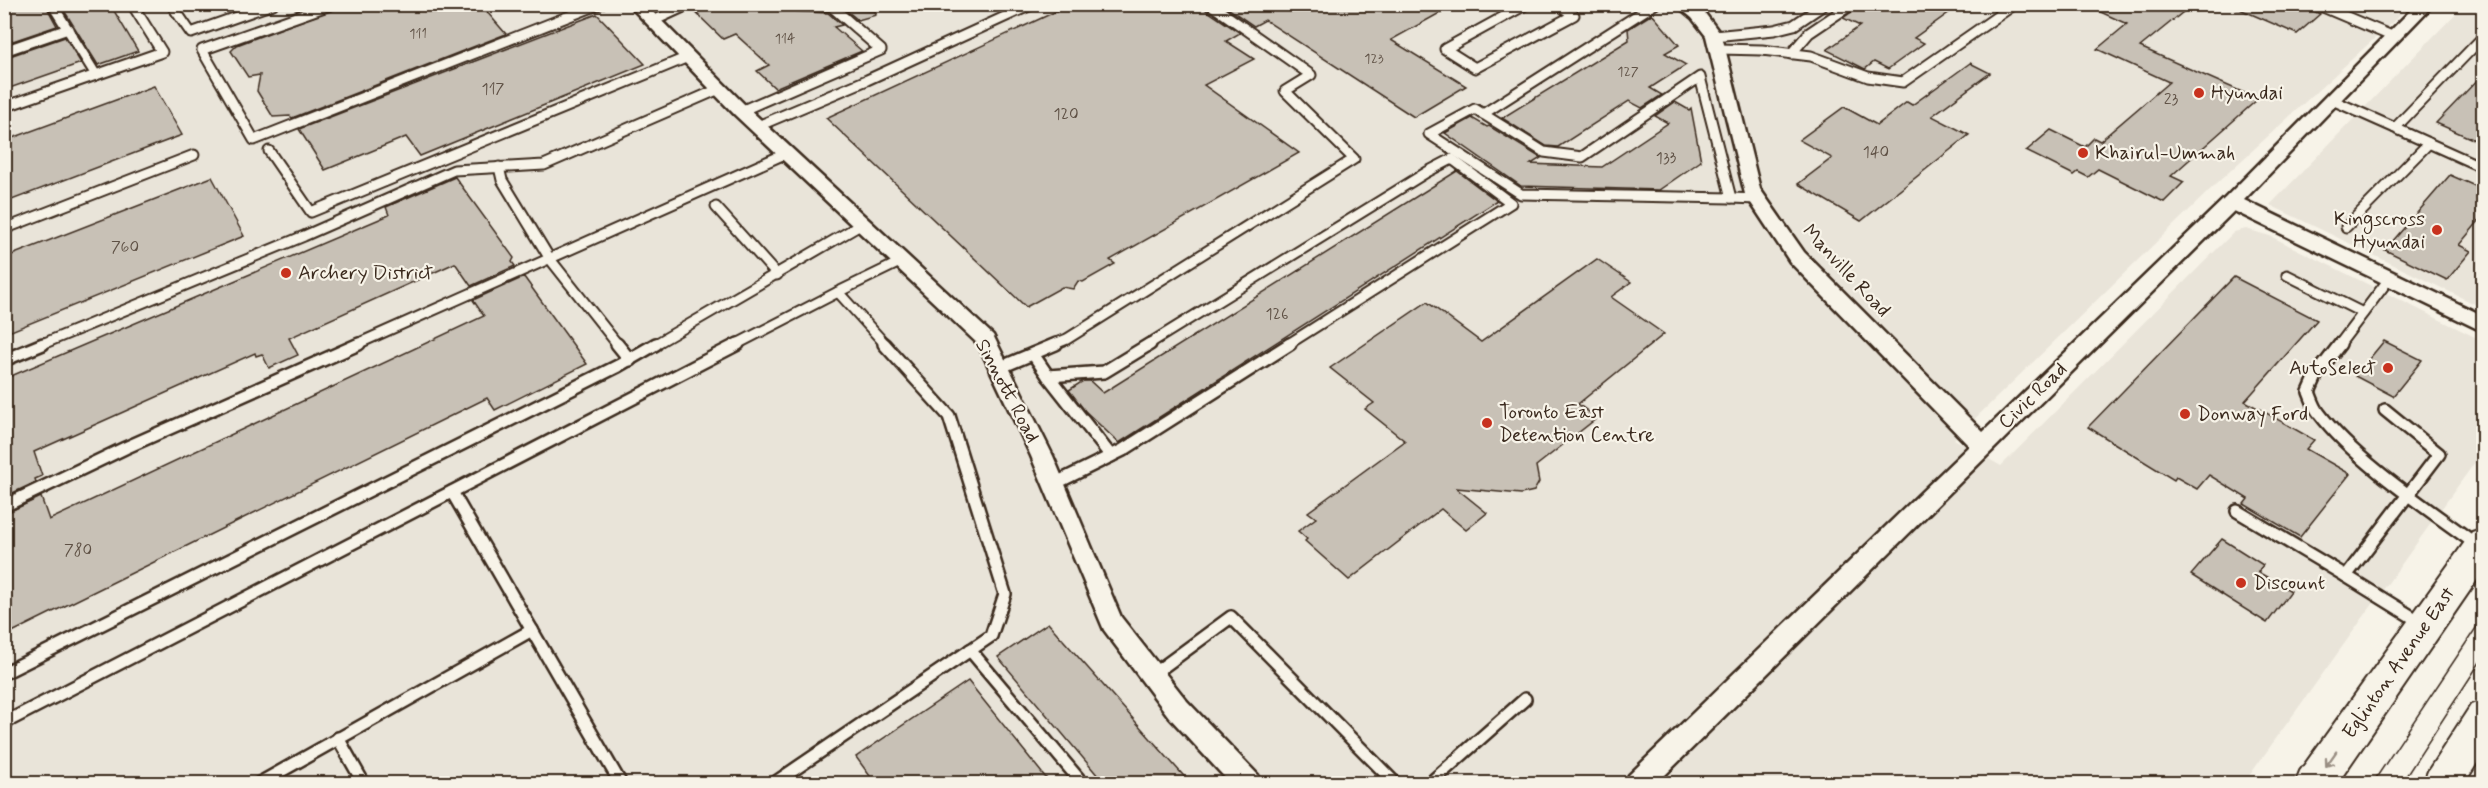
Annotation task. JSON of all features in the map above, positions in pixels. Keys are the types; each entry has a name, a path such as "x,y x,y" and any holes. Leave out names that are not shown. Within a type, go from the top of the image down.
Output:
{"main road":[{"name":"Eglinton Avenue East","path":"2314,783 2482,545"},
{"path":"2442,783 2484,717"}],"street":[{"name":"Sinnott Road","path":"636,4 741,111 986,340 1054,484 1112,623 1178,709 1249,783"},
{"name":"Manville Road","path":"1683,4 1698,15 1717,43 1751,190 1757,199 1797,257 1982,445"},
{"name":"Civic Road","path":"1638,783 2232,202 2426,4"},
{"path":"2232,202 2482,322"}],"lane":[{"path":"52,4 96,75"},
{"path":"4,107 162,52 132,4"},
{"path":"171,4 190,33 273,4"},
{"path":"333,4 202,50 254,140 600,4"},
{"path":"653,21 690,4"},
{"path":"741,111 881,50 831,6 765,4"},
{"path":"758,126 867,80 1032,4"},
{"path":"999,368 1068,339 1354,159 1286,91 1311,75 1210,4"},
{"path":"1527,4 1445,49 1475,68 1574,15 1557,4"},
{"path":"1484,114 1655,4"},
{"path":"1717,43 1794,25 1825,4"},
{"path":"1791,54 1809,33 1852,4"},
{"path":"1717,43 1811,56 1868,77 1903,82 2015,4"},
{"path":"2316,4 2394,37"},
{"path":"4,51 68,29"},
{"path":"2395,128 2484,36"},
{"path":"268,152 311,212 688,57"},
{"path":"1731,198 1700,77 1582,157 1544,152 1475,109 1429,134 1521,194 1757,199"},
{"path":"4,360 304,236 454,170 544,165 719,89"},
{"path":"2332,100 2484,168"},
{"path":"2346,227 2429,143"},
{"path":"4,506 125,448 787,153"},
{"path":"4,229 194,155"},
{"path":"1048,376 1104,372 1427,172 1452,159 1511,203 1111,456 1054,484"},
{"path":"499,167 502,180 550,259 630,360"},
{"path":"716,207 777,275"},
{"path":"4,673 630,360 862,224"},
{"path":"4,723 902,261"},
{"path":"2287,275 2363,314"},
{"path":"2389,279 2317,374 2309,392 2317,411 2344,441 2409,495 2482,545"},
{"path":"773,783 991,636 1005,594 949,416 838,292"},
{"path":"1034,354 1048,376 1111,456"},
{"path":"2346,576 2439,454 2385,410"},
{"path":"452,492 621,783"},
{"path":"2237,511 2425,625"},
{"path":"1152,675 1231,617 1396,783"},
{"path":"258,783 532,630"},
{"path":"970,650 1083,783"},
{"path":"1429,783 1526,699"},
{"path":"338,738 364,783"}],"shaded area":[{"path":"5,5 2411,5 2217,183 1954,439 2001,466 2234,232 2246,229 2270,236 2483,341 2483,451 2244,783 5,784"},
{"path":"2464,5 2483,5 2483,308 2270,205"}],"building":[{"path":"4,4 45,4 57,26 4,44"},
{"path":"60,4 110,4 138,51 98,65"},
{"path":"347,4 480,4 506,34 292,118 290,116 273,117 257,91 260,75 248,77 231,51 237,45"},
{"path":"1072,4 1203,4 1206,10 1240,33 1226,41 1254,59 1204,85 1299,153 1110,260 1115,264 1083,282 1078,281 1073,289 1062,287 1026,307 826,118"},
{"path":"1222,4 1456,4 1391,40 1466,86 1414,117 1265,20 1254,26"},
{"path":"1859,4 1961,4 1914,38 1924,43 1888,69 1874,62 1865,69 1827,50 1860,26 1843,18"},
{"path":"2083,4 2193,4 2140,47 2258,99 2171,176 2184,182 2164,202 2098,169 2088,177 2078,172 2074,175 2026,151 2051,130 2085,147 2094,138 2100,141 2169,82 2097,49 2127,24"},
{"path":"2228,4 2298,4 2320,14 2297,34"},
{"path":"696,6 828,13 842,25 834,27 862,51 775,88 757,71 769,65 735,34 723,39 693,10"},
{"path":"846,10 875,11 876,15 858,20"},
{"path":"597,14 645,64 420,156 406,137 325,170 299,129"},
{"path":"1652,14 1679,45 1665,53 1686,65 1650,88 1662,95 1642,108 1629,101 1558,147 1546,146 1502,118 1629,40 1628,29"},
{"path":"65,37 81,63 4,90 4,58"},
{"path":"1970,63 1990,73 1932,116 1969,135 1861,221 1798,184 1832,158 1799,140 1844,107 1877,125 1907,102 1912,105"},
{"path":"2484,73 2484,144 2436,123"},
{"path":"154,86 182,135 4,203 4,141"},
{"path":"1675,102 1689,110 1691,108 1701,161 1659,190 1521,186 1445,133 1472,118 1541,158 1531,164 1602,167 1668,123 1655,116"},
{"path":"1457,171 1497,201 1119,443 1085,411 1069,390 1083,381 1090,381 1103,393"},
{"name":"Kingscross Hyundai","path":"2450,175 2484,190 2484,215 2459,245 2471,251 2447,280 2385,250"},
{"path":"212,177 244,236 4,334 4,258"},
{"path":"455,177 514,258 512,262 515,266 471,286 455,263 289,338 298,355 269,368 262,354 256,356 255,353 34,452 42,476 35,479 36,482 4,497 4,379 389,215 386,207"},
{"name":"Toronto East Detention Centre","path":"1597,259 1631,282 1611,297 1664,334 1578,404 1597,418 1536,466 1539,482 1534,491 1521,494 1456,488 1487,513 1466,530 1441,509 1349,580 1305,541 1307,539 1298,531 1316,518 1308,512 1405,441 1365,409 1374,403 1330,368 1427,302 1481,342"},
{"path":"524,277 587,364 495,410 487,398 4,636 4,514 41,497 49,520 484,316 473,300"},
{"name":"Donway Ford","path":"2234,277 2317,320 2245,401 2314,440 2306,449 2350,474 2300,537 2244,504 2248,499 2209,475 2197,489 2176,477 2174,480 2088,427"},
{"name":"AutoSelect","path":"2384,341 2422,360 2393,396 2355,376"},
{"name":"Discount","path":"2222,539 2263,565 2258,572 2291,591 2267,623 2191,575"},
{"path":"1048,623 1190,783 1104,783 998,657"},
{"path":"968,681 1050,783 875,783 856,757"}],"tram line":[{"path":"2372,784 2484,616"},
{"path":"2401,784 2484,656"}],"place":[{"name":"Hyundai","path":"2199,93"},
{"name":"Khairul-Ummah","path":"2083,153"},
{"name":"Kingscross Hyundai","path":"2437,230"},
{"name":"Archery District","path":"286,273"},
{"name":"AutoSelect","path":"2388,368"},
{"name":"Donway Ford","path":"2185,414"},
{"name":"Toronto East Detention Centre","path":"1487,423"},
{"name":"Discount","path":"2241,583"}]}
